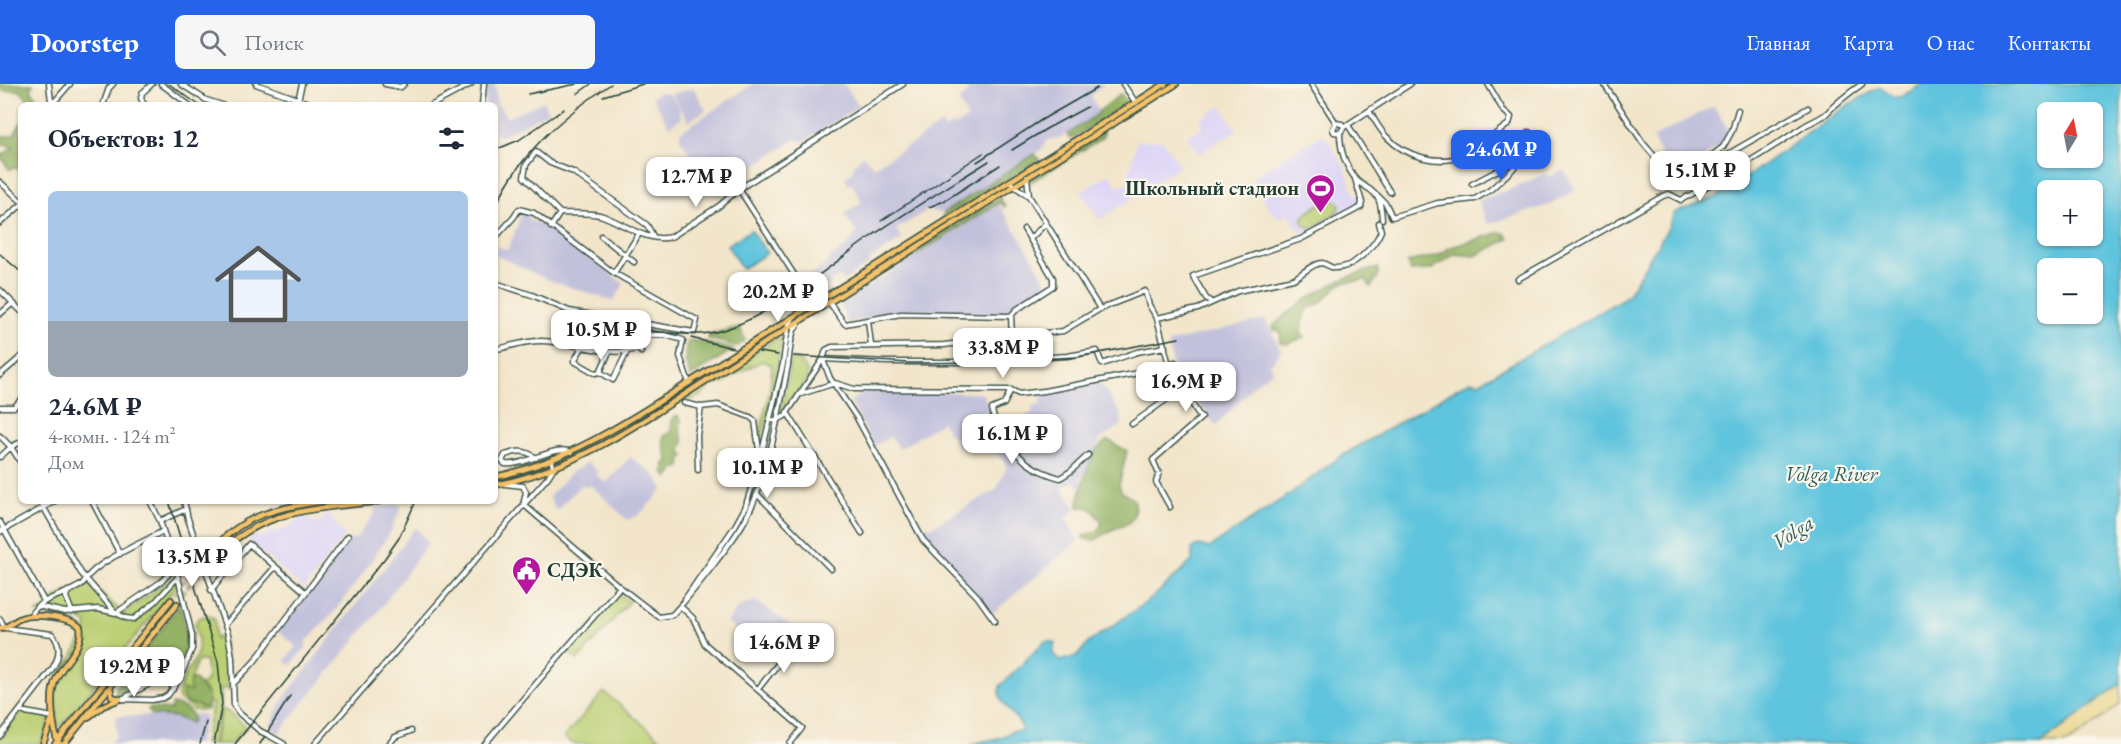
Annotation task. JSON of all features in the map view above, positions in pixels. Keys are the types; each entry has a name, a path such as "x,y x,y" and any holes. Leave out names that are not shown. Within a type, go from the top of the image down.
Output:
{"main road":[{"path":"1137,105 1165,84"},
{"path":"498,485 554,469 590,452 774,338 1137,105 1176,84"},
{"path":"498,476 552,460 586,445 771,331 790,326 796,315 813,304 1012,184"},
{"path":"207,555 235,528 258,515 283,507 306,504"},
{"path":"212,560 240,534 273,518 360,504"},
{"path":"59,743 67,728 171,600"},
{"path":"82,722 177,604"},
{"path":"2,628 23,617 30,616 67,619 80,627 81,635 77,646 55,682 53,717 59,743"},
{"path":"110,686 112,697 121,699"},
{"path":"59,743 103,706 121,699"},
{"path":"43,744 53,717"},
{"path":"54,724 59,729 67,728"}],"street":[{"path":"49,84 51,101 55,101 70,84"},
{"path":"104,102 109,88 113,84"},
{"path":"143,102 142,93 152,84"},
{"path":"161,84 185,102"},
{"path":"181,84 212,102"},
{"path":"256,84 306,102"},
{"path":"298,99 302,84"},
{"path":"385,84 400,87 404,84"},
{"path":"438,102 471,84"},
{"path":"482,102 484,84"},
{"path":"653,236 647,225 573,171 550,163 536,152 526,165 524,177 561,213 602,216 639,234 663,239 671,237 719,206 739,189 903,84"},
{"path":"1123,84 1137,105"},
{"path":"1311,84 1336,123 1346,126 1390,192"},
{"path":"1211,302 1206,298 1193,276 1301,239 1360,207 1362,202 1355,179 1340,149 1340,133 1346,126 1410,84"},
{"path":"1369,111 1387,138 1405,151 1430,159 1461,157 1509,124 1511,117 1503,110 1488,84"},
{"path":"1604,84 1641,140 1656,158 1679,169 1709,165 1808,108"},
{"path":"1518,279 1663,196 1669,194 1681,200 1721,179 1761,156 1809,122 1826,114 1838,101 1862,84"},
{"path":"1698,166 1723,147 1732,131 1738,110"},
{"path":"1336,123 1333,129 1340,133"},
{"path":"1355,179 1386,204 1392,217 1438,203 1475,199 1490,190 1512,170 1528,148 1529,132"},
{"path":"1656,158 1663,156"},
{"path":"1472,184 1519,159"},
{"path":"1026,175 1029,196"},
{"path":"0,182 18,200"},
{"path":"1012,184 1029,196 1100,309"},
{"path":"739,189 813,304"},
{"path":"1157,318 1198,309 1238,291 1293,279 1322,263 1337,268 1345,266 1365,254 1381,231 1381,204 1377,195"},
{"path":"0,223 18,206"},
{"path":"498,235 519,209 534,213 614,273 697,320 694,332 569,311 498,284"},
{"path":"551,227 561,213"},
{"path":"1030,239 1046,223"},
{"path":"1012,338 1011,316 1016,310 1053,286 1053,278 1024,229"},
{"path":"614,273 624,254 639,234"},
{"path":"601,236 634,262"},
{"path":"0,290 18,308"},
{"path":"776,421 787,412 823,359 826,350 832,347 944,345 1063,332 1100,309 1145,291 1149,305 1157,318 1169,365 1202,417 1153,460 1158,474 1156,482 1170,507"},
{"path":"829,302 844,324 901,314 1011,316"},
{"path":"0,314 13,303"},
{"path":"868,321 871,345"},
{"path":"523,504 620,588 659,616 672,615 690,596 739,530 757,494 776,421 790,326"},
{"path":"780,333 788,340"},
{"path":"498,350 540,341 583,346 609,352 627,352 639,350 646,335 665,335 683,340 680,356 689,382"},
{"path":"583,346 574,361 594,373 600,372 613,381 627,352"},
{"path":"823,359 965,362 1067,356 1097,351 1102,364 1137,352 1165,347"},
{"path":"600,372 609,352"},
{"path":"823,359 830,378 857,418 923,540 977,596 995,621"},
{"path":"0,375 18,360"},
{"path":"800,394 835,384 854,389 1011,390 1019,394 1154,370 1175,362"},
{"path":"682,604 745,508 785,364"},
{"path":"1132,424 1184,387"},
{"path":"1011,390 1004,404 992,409 993,419 1010,447 1027,464 1041,473 1060,478 1088,455"},
{"path":"0,407 14,407 18,403"},
{"path":"684,403 701,407 718,405 750,417 754,421 760,460"},
{"path":"699,470 697,435 701,407"},
{"path":"787,412 862,533"},
{"path":"771,420 776,421"},
{"path":"0,436 18,458"},
{"path":"0,457 18,444"},
{"path":"536,458 522,451 505,455 502,461 509,465 536,458 562,450 571,453"},
{"path":"315,744 554,469 552,460"},
{"path":"503,484 523,486 526,497 523,504"},
{"path":"757,494 831,569"},
{"path":"41,504 81,573 116,613"},
{"path":"2,530 50,504"},
{"path":"94,504 120,554"},
{"path":"121,699 163,698 173,690 190,657 192,635 178,577 151,504"},
{"path":"159,521 185,505 211,590 225,625 230,645 232,697 237,711 260,731 284,744"},
{"path":"0,522 2,530 44,601"},
{"path":"30,616 44,601 79,586 90,574 120,554 163,531"},
{"path":"232,684 254,662 348,536"},
{"path":"211,590 249,544 305,592"},
{"path":"116,613 162,581 175,566"},
{"path":"225,625 276,567"},
{"path":"37,606 72,612 98,609 134,619 155,602 178,577"},
{"path":"485,744 562,652 620,588"},
{"path":"68,591 66,597 72,612"},
{"path":"682,604 693,618 705,645 802,728 790,744"},
{"path":"0,619 2,628 48,633 56,639 58,644 55,665 0,736"},
{"path":"758,689 793,645"},
{"path":"121,699 180,667 190,657"},
{"path":"164,676 171,679 173,690"},
{"path":"145,686 144,695 149,700"},
{"path":"20,711 53,717"},
{"path":"389,744 395,736 411,731"}],"shaded area":[{"path":"486,84 495,84 497,102 485,102"},
{"path":"753,84 844,84 859,106 803,142 796,139 737,178 739,182 718,195 679,137 681,136 679,133"},
{"path":"964,84 1105,84 1092,94 1100,113 1062,137 1047,140 1040,151 943,213 928,210 896,229 902,239 869,260 870,263 845,280 838,277 830,282 831,285 822,290 823,293 814,299 804,281 848,245 857,233 844,214 862,202 852,184 849,185 845,178 853,171 854,165 863,155 874,167 942,124 945,129 968,118 959,101 969,91"},
{"path":"694,88 706,110 689,121 671,94"},
{"path":"660,92 669,94 681,110 679,112 682,118 669,126 652,97"},
{"path":"543,101 548,112 501,136 498,135 498,104 507,118"},
{"path":"1221,106 1237,130 1199,154 1187,136 1203,127 1199,120"},
{"path":"1714,106 1729,131 1726,133 1729,136 1722,145 1702,160 1688,165 1678,166 1663,159 1652,138"},
{"path":"1324,134 1345,168 1359,206 1303,236 1288,213 1279,219 1269,208 1252,177"},
{"path":"1163,140 1180,166 1140,191 1129,174 1137,141"},
{"path":"1563,170 1576,190 1549,205 1487,223 1478,200 1514,188 1546,173 1548,177"},
{"path":"1109,174 1118,188 1127,182 1136,196 1099,220 1081,192"},
{"path":"999,204 1039,268 1048,287 1007,313 945,315 942,311 915,310 847,323 840,304"},
{"path":"523,210 530,212 528,220 545,224 624,284 613,301 551,281 498,256 498,246 508,250"},
{"path":"1265,319 1281,350 1269,364 1273,371 1254,385 1216,426 1174,369 1168,343"},
{"path":"1100,382 1120,413 1122,425 1099,440 1090,471 1080,478 1083,483 1078,487 1074,481 1062,488 1076,508 1066,519 1079,540 993,613 935,550 917,525 931,527 997,489 1007,466 993,448 997,429 991,421 991,414 1004,435 1027,421 1025,417 1034,411 1031,407 1042,403 1040,396"},
{"path":"866,391 980,393 984,396 989,409 983,413 986,423 979,434 959,447 942,422 899,449 891,437 876,444 875,448 850,401"},
{"path":"630,457 656,476 664,489 639,515 627,520 594,488 590,485 586,488 582,484 556,511 549,497 571,473 588,462 598,472 596,475 606,483"},
{"path":"398,504 402,506 391,531 359,579 333,613 305,643 307,646 291,665 285,661 296,646 279,632 281,628 349,539 356,539 375,513 374,508"},
{"path":"328,513 341,531 346,534 304,589 249,541 256,534 262,539 268,531 273,533 289,528 302,515 318,524"},
{"path":"416,527 428,543 378,612 278,734 270,725 284,698"},
{"path":"756,601 798,631 787,646 776,638 767,650 727,623 737,608"},
{"path":"186,715 190,721 193,715 206,716 198,744 110,744 116,737 117,716"}],"green space":[{"path":"0,84 33,84 31,90 40,102 31,102 19,90 0,89"},
{"path":"1121,94 1128,103 1070,139 1067,135 1099,113"},
{"path":"18,128 18,169 9,169 0,156 14,148 0,143 0,137 14,135"},
{"path":"1102,132 1104,134 1102,138 1030,183 1030,178"},
{"path":"1035,154 1039,159 943,217 945,212"},
{"path":"1000,197 1004,207 1000,202 903,263 901,259"},
{"name":"Школьный стадион","path":"1329,199 1340,205 1339,209 1312,228 1305,225 1302,221 1303,217"},
{"path":"1500,232 1506,234 1509,239 1475,256 1455,254 1430,270 1410,271 1408,262 1436,256 1448,248"},
{"path":"1378,268 1378,276 1371,287 1365,279 1339,285 1320,303 1306,311 1301,333 1305,337 1287,344 1280,343 1281,334 1278,329 1274,331 1273,326 1296,307 1335,283"},
{"path":"740,327 745,341 738,346 708,339 710,334"},
{"path":"779,337 782,338 772,402 760,445 758,439 770,391 772,365 762,361 732,376 724,383 712,385 702,395 685,402 682,397"},
{"path":"688,341 734,349 690,377 685,355"},
{"path":"791,359 803,364 807,376 804,384 789,401 784,413 781,413"},
{"path":"677,415 681,420 680,429 684,443 680,448 684,457 680,460 682,465 674,468 668,478 664,473 665,463 668,462 663,440 664,436 671,432 672,420"},
{"path":"1108,440 1127,451 1119,485 1121,491 1135,501 1134,515 1130,522 1095,540 1088,540 1083,538 1086,534 1097,531 1102,522 1093,510 1078,507 1078,502 1092,458 1102,444"},
{"path":"175,577 177,586 63,724 57,726 56,686 84,636 87,624 77,616 36,613 48,609 46,602 88,582 123,613"},
{"path":"618,593 629,602 578,660 568,652"},
{"path":"180,605 187,642 186,650 178,663 121,695 116,694 116,688"},
{"path":"208,615 215,619 215,638 221,637 224,644 229,689 221,688 221,707 213,744 204,744 213,704 206,702 206,691 199,685 204,684 207,680 206,661 198,661 195,666 191,687 193,705 209,707 207,710 193,710 179,699 180,686 198,651 195,623 199,618"},
{"path":"191,679 194,679 208,695 207,706 204,708 189,704 184,700 183,690 191,691 189,686"},
{"path":"604,692 662,740 659,744 573,744 564,737"},
{"path":"172,704 190,712 192,723 176,717 152,715 148,709 171,710"},
{"path":"222,709 246,727 231,744 215,744"},
{"path":"20,712 51,718 41,744 0,744 0,739"}],"sand":[{"path":"2121,684 2121,703 2092,726 2064,744 2040,744"}],"water":[{"name":"Volga River","path":"1922,84 2121,84 2121,684 2040,744 971,744 1002,737 1012,731 1023,731 1021,725 1001,700 1000,686 1044,642 1055,643 1053,654 1060,661 1077,656 1088,643 1152,598 1192,561 1192,549 1195,546 1209,548 1340,457 1470,381 1479,383 1627,296 1668,228 1674,213 1716,197 1845,107 1878,88 1882,88 1895,97 1901,97"},
{"path":"751,230 767,253 742,269 727,245"}],"tunnel":[{"path":"171,600 208,555"},
{"path":"177,604 212,560"}],"railway":[{"path":"169,84 195,102"},
{"path":"528,94 577,84"},
{"path":"577,94 591,84"},
{"path":"498,202 516,170 529,153 559,123 611,84"},
{"path":"603,96 643,84"},
{"path":"977,162 1043,119 1097,88"},
{"path":"1012,150 1087,107"},
{"path":"498,149 519,140 564,109"},
{"path":"881,221 983,153"},
{"path":"611,321 676,334 702,334 734,326 774,306 866,240 989,161"},
{"path":"929,207 944,201 1000,165"},
{"path":"0,254 18,269"},
{"path":"691,338 733,348"},
{"path":"794,356 910,363 986,362 1077,357 1179,338"},
{"path":"759,352 778,355"},
{"path":"170,504 218,662 222,704 214,744"},
{"path":"235,744 385,558 399,538 415,504"},
{"path":"260,744 290,696"},
{"path":"200,744 206,722"}],"place":[{"name":"Школьный стадион","path":"1320,214"},
{"name":"СДЭК","path":"526,596"}],"water label":[{"name":"Volga","path":"1793,532"}]}
